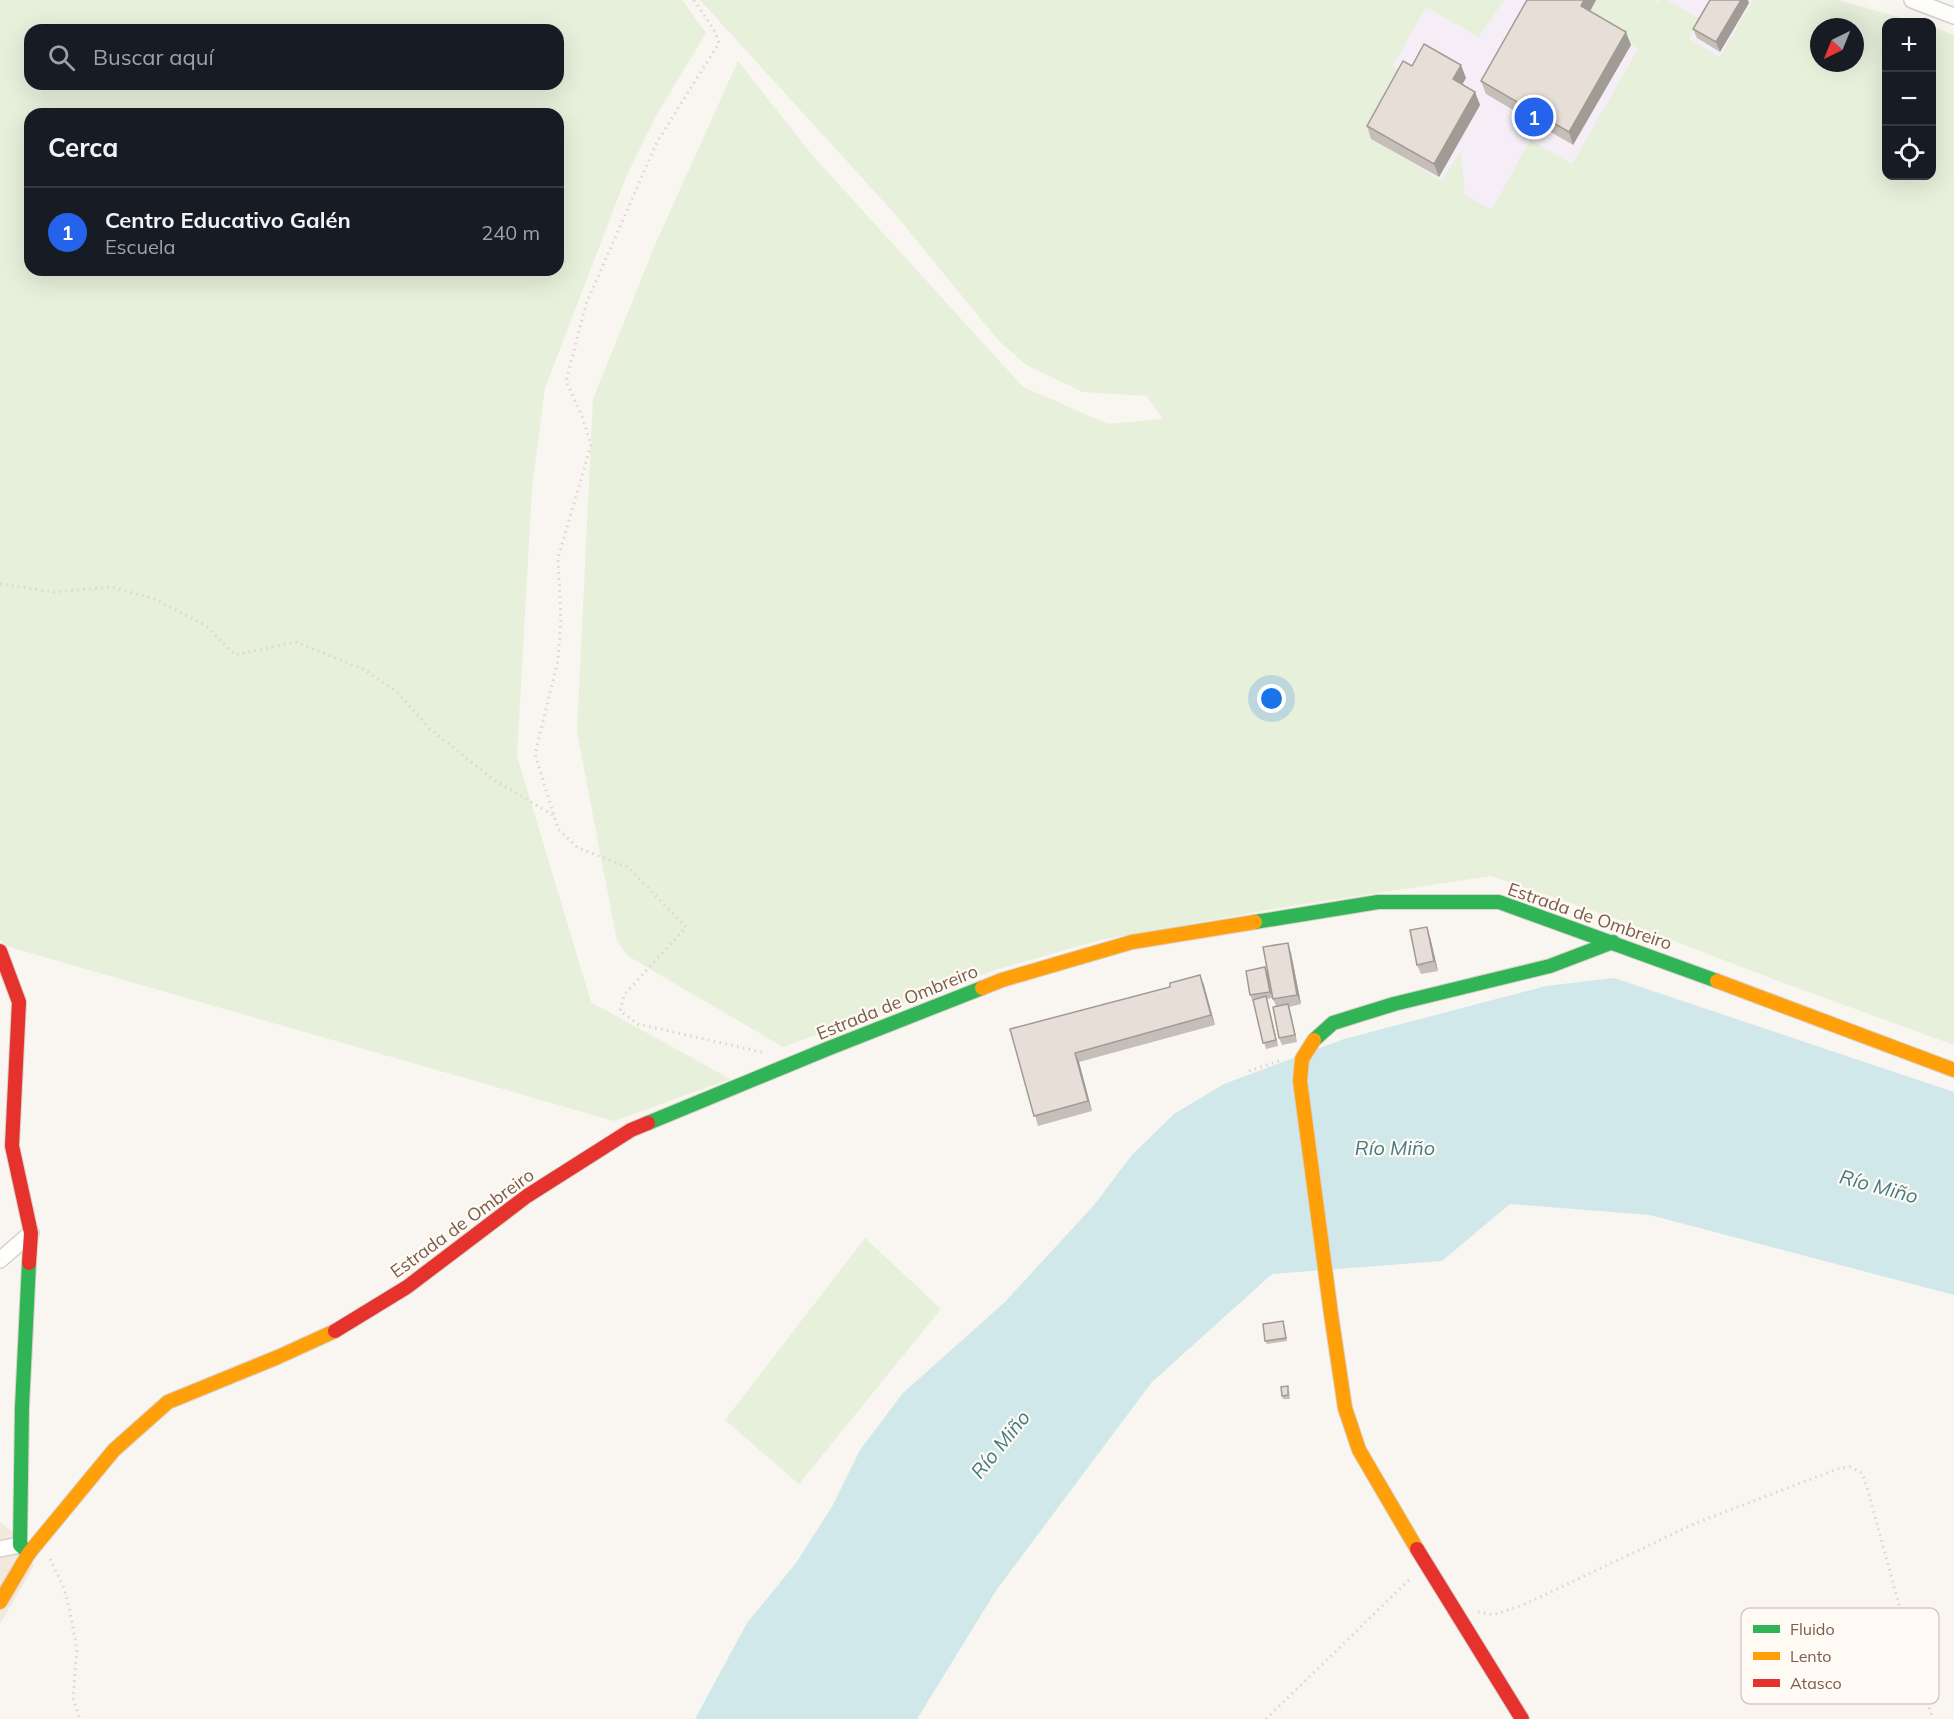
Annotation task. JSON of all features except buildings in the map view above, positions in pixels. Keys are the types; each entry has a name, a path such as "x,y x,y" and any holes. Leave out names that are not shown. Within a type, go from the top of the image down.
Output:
{"street":[{"path":"1912,0 1954,16"},
{"name":"Estrada de Ombreiro","path":"0,1602 29,1547 114,1450 168,1402 340,1329 407,1287 527,1196 631,1130 1002,980 1132,942 1378,902 1499,902 1613,942 1954,1070"},
{"path":"1522,1719 1359,1450 1346,1408 1331,1314 1299,1064 1304,1052 1333,1023 1394,1004 1550,966 1613,942"},
{"path":"0,951 20,1002 12,1146 31,1233 22,1407 29,1547 0,1549"},
{"path":"0,1260 31,1233"}],"path":[{"path":"694,0 714,30 719,43 657,142 586,304 566,381 582,416 591,445 558,558 561,620 558,660 535,754 558,829 578,848 628,867 686,927 624,995 620,1011 638,1024 771,1054"},
{"path":"0,584 54,592 111,587 155,599 206,626 235,655 296,642 365,670 399,694 430,729 494,780 553,815"},
{"path":"1476,1612 1493,1615 1523,1605 1696,1523 1840,1468 1850,1467 1862,1473 1867,1487 1900,1608"},
{"path":"29,1547 48,1556 64,1588 77,1649 73,1698 81,1719"},
{"path":"1266,1719 1426,1564"},
{"path":"1928,1704 1933,1719"}],"shaded area":[{"path":"1504,0 1768,0 1573,295 1352,167 1393,66 1426,7 1479,36"},
{"path":"0,1522 12,1531 34,1566 0,1624"}],"green space":[{"path":"0,0 682,0 706,33 657,114 626,177 545,388 532,488 517,756 591,1002 730,1079 614,1121 6,946 0,940"},
{"path":"700,0 1504,0 1479,37 1426,7 1393,66 1408,74 1372,139 1442,181 1461,151 1465,195 1492,210 1530,140 1572,164 1638,49 1586,19 1596,0 1653,0 1658,3 1660,0 1667,0 1700,19 1689,39 1720,57 1753,0 1837,0 1903,18 1882,18 1882,180 1936,180 1936,28 1954,35 1954,1045 1617,919 1491,876 1285,907 1100,940 998,969 783,1047 628,956 617,941 577,732 593,399 655,245 738,61 813,156 1023,387 1108,424 1163,419 1147,396 1083,392 1026,365 998,340 895,214"},
{"path":"865,1238 941,1309 799,1484 725,1420"}],"water":[{"name":"Río Miño","path":"1614,978 1954,1092 1954,1295 1650,1215 1510,1204 1442,1261 1272,1274 1152,1382 997,1589 917,1719 695,1719 747,1623 796,1563 833,1505 860,1450 903,1393 1005,1302 1095,1204 1131,1156 1174,1114 1224,1084 1344,1039 1546,986"}],"traffic: fast":[{"path":"1255,922 1378,902 1499,902 1717,981"},
{"path":"1314,1040 1333,1023 1394,1004 1550,966 1613,942"},
{"path":"648,1123 982,988"},
{"path":"29,1263 22,1407 20,1545 29,1553"}],"traffic: slow":[{"path":"982,988 1132,942 1255,922"},
{"path":"1717,981 1954,1070"},
{"path":"1314,1040 1302,1059 1300,1081 1331,1314"},
{"path":"1331,1314 1345,1408 1359,1450 1417,1549"},
{"path":"0,1602 29,1553 114,1450 168,1402 335,1331"}],"traffic: jam":[{"path":"0,951 19,1002 12,1146 31,1233 29,1263"},
{"path":"335,1331 407,1287 527,1196 631,1130 648,1123"},
{"path":"1417,1549 1522,1719"}],"place":[{"name":"Centro Educativo Galén","path":"1534,117"}]}
